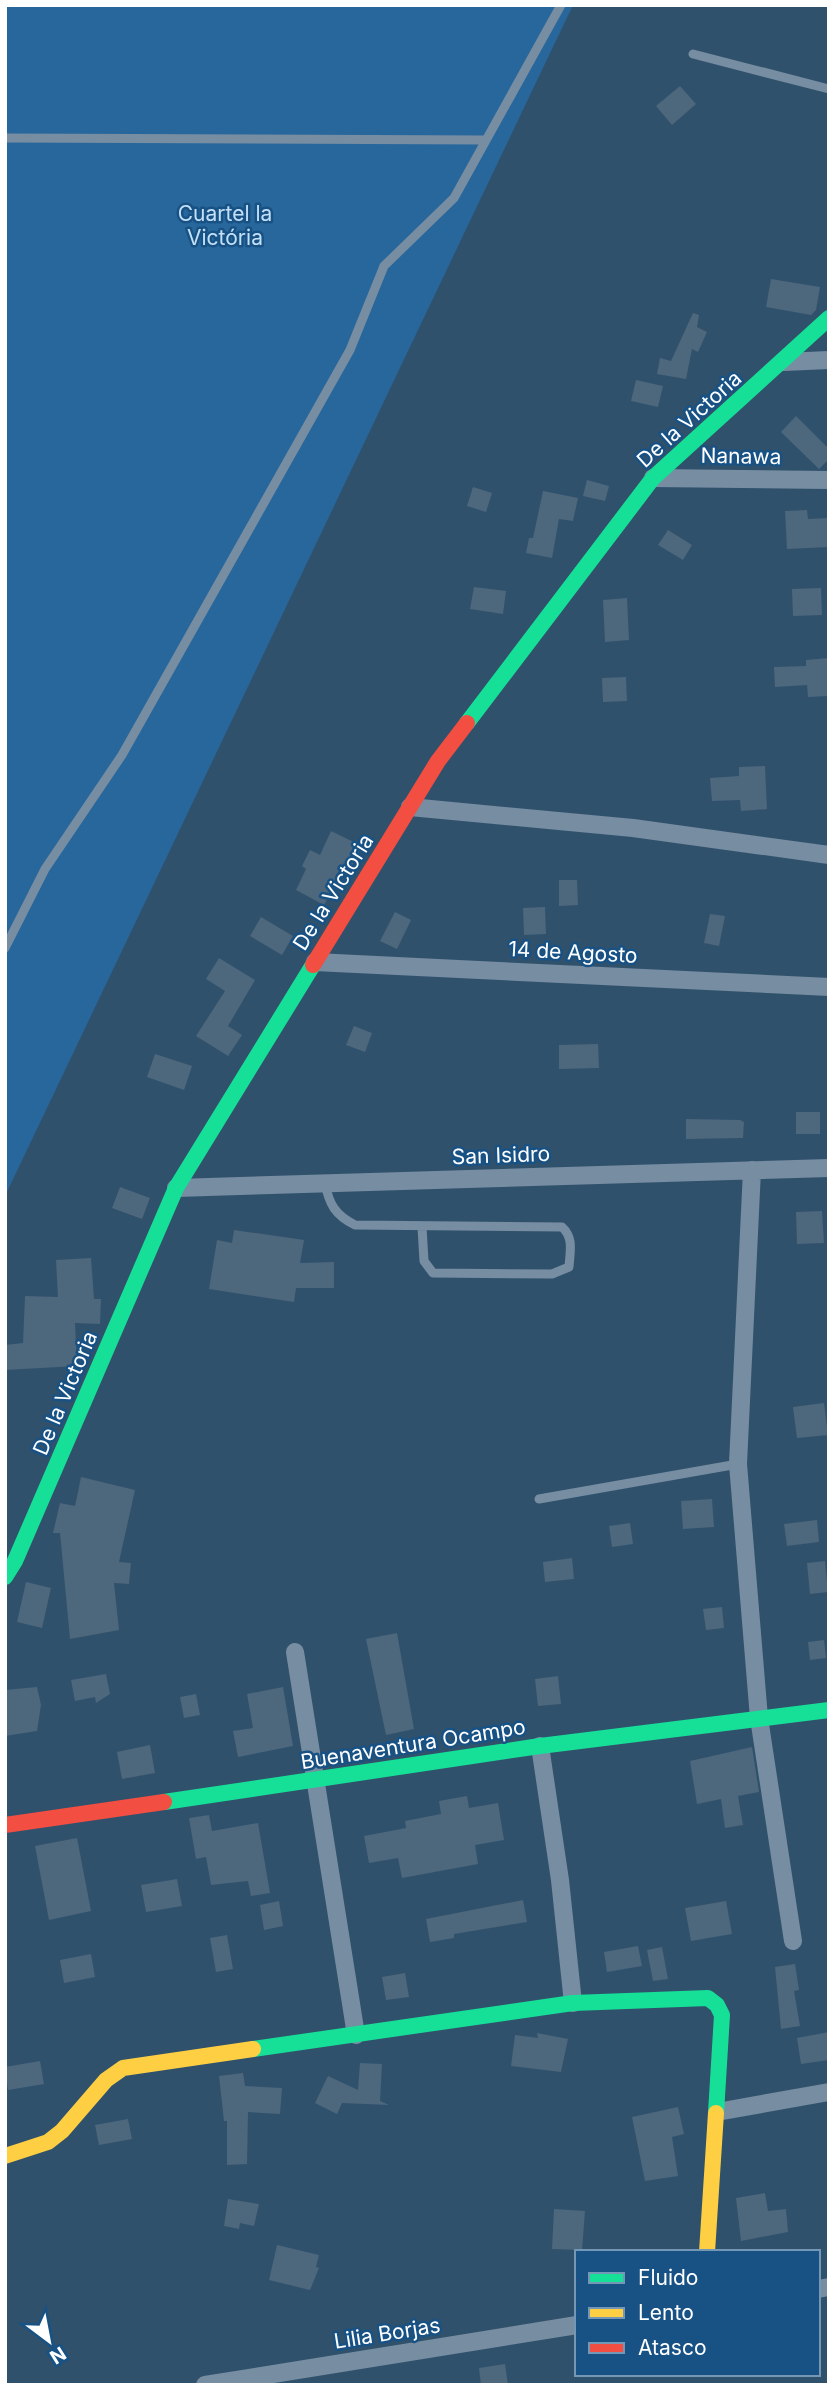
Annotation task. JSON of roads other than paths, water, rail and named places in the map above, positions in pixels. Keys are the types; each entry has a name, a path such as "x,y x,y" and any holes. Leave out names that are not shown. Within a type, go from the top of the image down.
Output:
{"street":[{"name":"De la Victoria","path":"5,1577 15,1561 176,1188 438,761 653,478 784,362 820,335 829,318"},
{"path":"784,362 829,360"},
{"name":"Nanawa","path":"653,478 829,480"},
{"path":"410,807 634,828 829,855"},
{"name":"14 de Agosto","path":"315,962 829,987"},
{"name":"San Isidro","path":"176,1188 829,1168"},
{"path":"752,1170 738,1464 759,1718 793,1941"},
{"path":"295,1652 356,2035"},
{"name":"Buenaventura Ocampo","path":"5,1825 540,1745 829,1710"},
{"path":"540,1745 560,1880 573,2003"},
{"path":"5,2156 28,2152 64,2133 104,2083 123,2068 573,2003 708,1998 717,2005 722,2015 707,2250"},
{"path":"717,2112 829,2092"},
{"name":"Lilia Borjas","path":"205,2385 575,2325"}],"lane":[{"path":"5,948 45,869 122,755 350,350 384,266 454,198 561,5"},
{"path":"693,54 829,89"},
{"path":"5,138 486,139"},
{"path":"325,1183 329,1202 335,1211 355,1225 562,1227 569,1233 571,1242 569,1266 552,1274 433,1273 424,1261 422,1227"},
{"path":"539,1499 738,1464"}],"park label":[{"name":"Cuartel la Victória","path":"225,225"}]}
